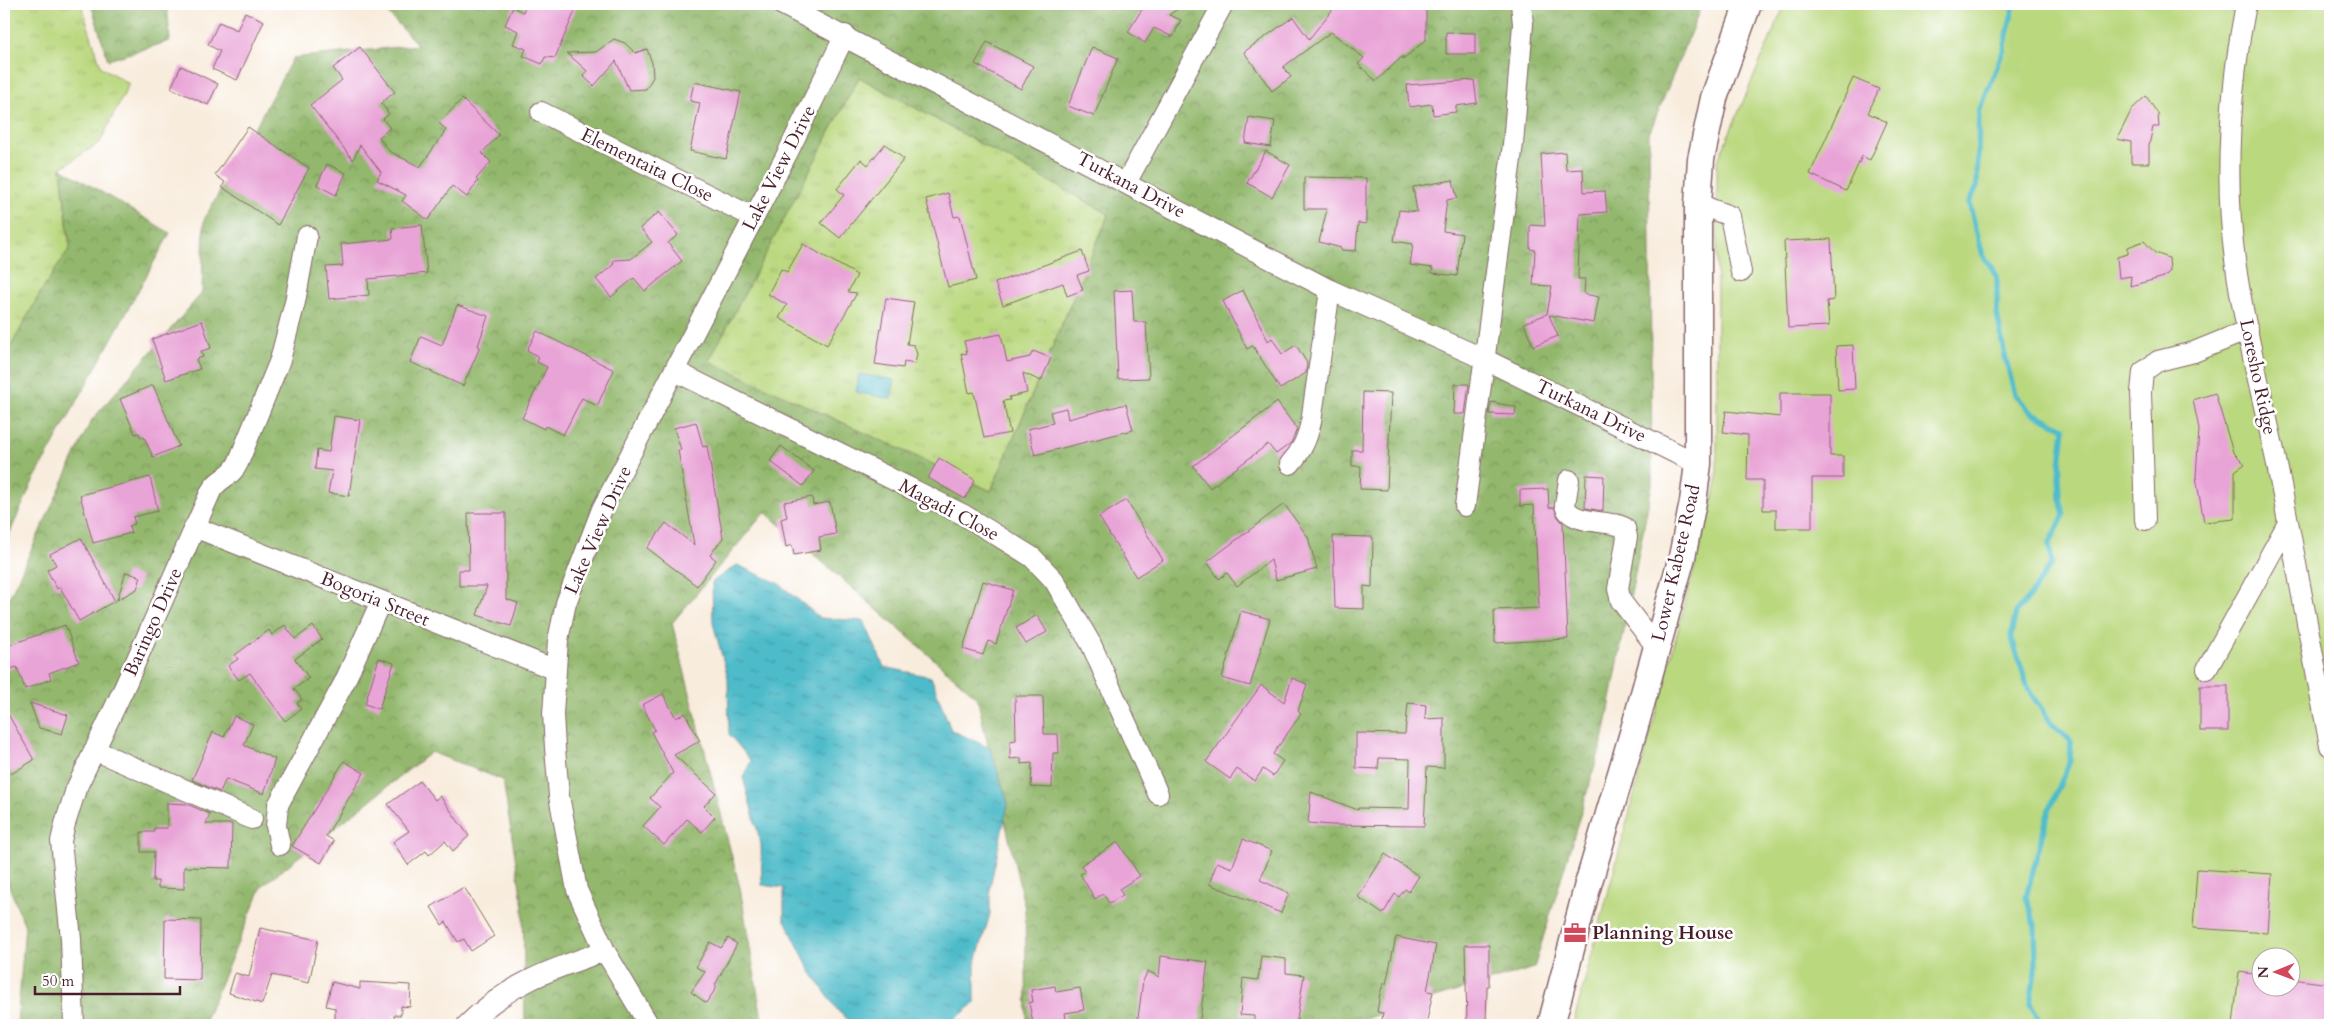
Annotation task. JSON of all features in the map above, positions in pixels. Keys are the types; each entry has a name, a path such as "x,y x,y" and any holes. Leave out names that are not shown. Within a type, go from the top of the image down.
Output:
{"main road":[{"name":"Lower Kabete Road","path":"1551,1025 1587,888 1682,557 1693,502 1698,464 1698,204 1701,159 1706,126 1714,98 1748,4"}],"street":[{"name":"Turkana Drive","path":"781,4 845,35 1330,290 1484,358 1698,464"},
{"path":"1126,182 1223,4"},
{"path":"1465,506 1513,144 1523,24 1521,4"},
{"name":"Loresho Ridge","path":"2246,4 2234,101 2231,158 2233,243 2248,330 2288,523 2330,746"},
{"name":"Lake View Drive","path":"649,1025 605,952 577,890 559,796 555,748 553,714 558,640 566,603 602,509 788,154 845,35"},
{"name":"Elementaita Close","path":"541,112 753,218"},
{"path":"1698,204 1730,216 1741,272"},
{"name":"Baringo Drive","path":"74,1025 71,939 61,841 76,789 125,686 194,527 214,486 235,470 280,360 295,302 307,236"},
{"path":"1290,464 1300,453 1306,441 1311,422 1330,290"},
{"path":"2145,520 2141,392 2144,372 2158,361 2194,352 2248,330"},
{"name":"Magadi Close","path":"675,371 964,515 1032,557 1054,580 1091,644 1158,794"},
{"path":"1569,480 1566,510 1600,524 1618,524 1624,528 1627,537 1618,589 1621,601 1657,648"},
{"path":"2207,669 2288,523"},
{"name":"Bogoria Street","path":"194,527 556,670"},
{"path":"280,845 276,826 278,805 344,682 381,601"},
{"path":"94,750 252,819"},
{"path":"467,1025 496,998 516,985 556,968 605,952"}],"green space":[{"path":"4,4 81,4 101,67 129,84 100,142 61,168 70,248 42,290 4,359"},
{"path":"91,4 167,4 170,41 108,60"},
{"path":"379,4 1702,4 1649,134 1652,484 1604,736 1534,968 1344,1025 1027,1025 1025,909 977,697 765,512 672,623 740,888 763,1025 525,1025 523,907 503,780 431,752 262,886 203,1025 17,1025 25,926 4,874 4,609 91,421 202,293 204,220 293,58 418,45","holes":["859,77 1109,214 991,491 709,361"]},
{"path":"1785,4 2330,4 2330,1025 1573,1025 1717,483 1717,162"},
{"path":"859,77 1109,214 991,491 708,361"},
{"path":"61,168 170,233 32,483 4,546 4,359 42,290 70,248"}],"water":[{"path":"859,374 895,380 891,399 856,392"},
{"path":"737,565 778,583 820,618 864,621 884,667 931,677 951,730 990,748 1008,803 990,887 990,914 975,965 975,1003 948,1025 854,1025 838,1011 810,970 784,918 784,888 762,885 761,844 743,777 751,761 729,734 728,678 713,623 712,582"}],"building":[{"path":"526,4 578,4 555,58 545,57 542,64 523,56 526,49 513,44 518,31 505,25 513,7 523,12"},
{"path":"1145,4 1184,4 1169,15 1181,20 1173,37 1154,28 1145,43 1128,32"},
{"path":"1337,4 1426,4 1426,40 1403,59 1403,56 1376,81 1358,64 1364,58 1331,32 1283,67 1291,77 1272,91 1244,52 1293,17 1309,39"},
{"path":"245,12 264,21 237,80 212,69 220,51 208,45 219,22 237,30"},
{"path":"1446,32 1475,33 1475,54 1446,54"},
{"path":"614,39 625,43 635,53 647,49 652,63 653,77 646,89 629,90 616,61 594,86 583,76 587,71 567,53 596,52"},
{"path":"987,42 1033,66 1021,89 975,64"},
{"path":"360,47 395,92 381,103 389,114 383,119 390,128 379,137 389,151 420,167 446,130 439,123 462,99 499,135 482,153 491,162 476,179 478,181 467,197 452,186 428,220 402,201 406,195 377,180 381,172 360,145 353,160 310,105 342,80 333,68"},
{"path":"1092,47 1118,58 1094,116 1068,106"},
{"path":"181,66 218,84 208,105 171,88"},
{"path":"1853,78 1879,89 1868,113 1887,122 1870,160 1862,156 1846,191 1810,174"},
{"path":"1474,80 1477,103 1456,106 1456,112 1433,115 1432,104 1409,107 1407,85"},
{"path":"694,82 741,92 726,159 690,151 700,103 690,101"},
{"path":"2146,96 2158,114 2159,127 2153,127 2149,145 2149,163 2131,163 2131,142 2117,139 2132,109"},
{"path":"1249,117 1275,121 1271,147 1245,143"},
{"path":"248,127 309,168 278,225 222,187 225,182 215,175"},
{"path":"885,144 904,159 840,238 821,223 844,195 837,189 861,159 868,165"},
{"path":"1266,151 1290,165 1272,197 1247,183"},
{"path":"1565,152 1566,170 1583,169 1584,192 1605,191 1607,212 1580,214 1578,279 1585,279 1584,294 1599,297 1594,323 1549,315 1558,336 1533,346 1524,323 1547,314 1552,286 1533,285 1535,250 1530,249 1530,225 1545,226 1541,154"},
{"path":"327,164 346,173 336,195 317,185"},
{"path":"1304,177 1366,178 1366,224 1358,223 1356,251 1341,250 1341,248 1319,242 1327,209 1304,209"},
{"path":"1453,180 1457,198 1447,200 1443,231 1462,234 1457,276 1432,273 1433,268 1410,265 1413,244 1394,241 1399,210 1417,212 1413,187"},
{"path":"948,193 954,217 960,216 976,280 948,287 926,199"},
{"path":"659,212 678,235 668,243 682,261 645,291 634,278 611,297 596,279 613,265 614,260 631,259 652,242 640,228"},
{"path":"422,225 427,273 368,279 369,295 329,299 326,267 343,266 341,244 393,239 392,228"},
{"path":"1831,239 1834,300 1827,301 1829,326 1788,328 1784,241"},
{"path":"2144,241 2155,253 2169,258 2170,271 2164,277 2130,286 2131,276 2119,278 2117,257 2128,254 2128,247"},
{"path":"803,244 857,275 848,292 857,293 827,345 779,318 787,305 768,294 781,269 787,272"},
{"path":"1082,251 1089,271 1077,275 1083,290 1067,296 1063,283 1003,305 995,283"},
{"path":"1132,290 1134,322 1146,322 1149,378 1118,379 1114,291"},
{"path":"1243,290 1268,341 1272,338 1282,354 1296,345 1307,363 1306,373 1280,389 1253,346 1247,349 1223,301"},
{"path":"886,298 914,302 907,344 914,345 917,354 915,364 904,362 903,368 875,364"},
{"path":"457,305 488,316 478,346 480,347 463,386 410,362 421,336 442,345"},
{"path":"202,321 211,348 201,351 203,357 196,359 200,369 166,380 152,339"},
{"path":"537,331 614,370 597,406 582,398 563,435 545,426 544,429 522,418 547,367 537,362 539,357 527,350"},
{"path":"1001,334 1007,362 1030,357 1033,351 1051,358 1041,381 1023,373 1027,393 1009,397 1010,400 1003,401 1010,433 984,438 974,392 969,393 961,353 967,354 964,341"},
{"path":"1853,345 1855,389 1838,390 1836,346"},
{"path":"1455,384 1469,384 1465,414 1454,414"},
{"path":"153,385 179,446 153,457 144,437 141,438 139,433 135,434 120,399"},
{"path":"1363,392 1391,393 1387,490 1360,489 1361,466 1352,466 1352,450 1362,450"},
{"path":"1780,393 1830,393 1830,456 1843,456 1843,478 1812,478 1812,528 1776,528 1776,510 1763,510 1763,480 1747,480 1748,435 1723,432 1726,411 1780,417"},
{"path":"2215,393 2233,452 2245,464 2235,471 2235,519 2204,522 2196,477 2199,429 2193,400"},
{"path":"1277,402 1297,429 1291,443 1276,454 1268,444 1210,488 1193,466"},
{"path":"1491,402 1516,407 1515,415 1489,414"},
{"path":"1126,404 1133,430 1035,455 1028,429 1053,423 1050,412 1066,408 1068,419"},
{"path":"334,416 360,420 349,496 328,493 332,471 315,469 317,450 329,452"},
{"path":"696,422 703,447 707,446 723,538 710,555 716,560 697,586 647,548 666,523 694,545 678,450 681,450 674,428"},
{"path":"781,446 814,471 803,486 770,461"},
{"path":"939,458 975,480 965,499 928,478"},
{"path":"1586,475 1604,476 1603,511 1585,508"},
{"path":"150,477 158,511 133,517 135,524 129,526 131,533 93,543 80,495"},
{"path":"1548,489 1549,508 1554,507 1563,523 1568,639 1495,643 1494,610 1539,608 1534,505 1520,506 1520,490"},
{"path":"812,497 813,505 830,502 836,534 819,537 821,550 794,555 792,545 786,547 781,519 787,517 784,502"},
{"path":"1126,500 1163,560 1136,577 1099,517"},
{"path":"1284,504 1308,537 1317,569 1276,580 1271,560 1237,586 1227,573 1219,579 1207,562"},
{"path":"468,513 506,513 506,599 518,603 511,626 477,615 487,586 459,586 459,570 469,570"},
{"path":"1333,536 1373,537 1372,587 1364,586 1364,609 1335,608"},
{"path":"81,538 115,601 79,621 60,587 57,589 47,570 56,565 50,554"},
{"path":"126,572 141,577 137,589 117,600"},
{"path":"983,581 1013,590 996,644 988,641 983,655 963,649"},
{"path":"1241,611 1270,619 1250,686 1222,678"},
{"path":"1037,615 1047,632 1026,644 1016,628"},
{"path":"65,625 79,662 49,673 51,679 25,689 17,667 4,671 4,647"},
{"path":"285,625 295,639 313,626 322,639 295,659 309,678 294,689 302,699 297,703 301,709 285,721 250,673 239,680 228,666 238,659 235,655 269,630 272,635"},
{"path":"379,658 394,663 379,709 365,704"},
{"path":"1292,678 1307,684 1298,711 1301,714 1273,754 1283,761 1273,776 1263,769 1255,781 1237,769 1230,779 1206,762 1261,685 1284,702"},
{"path":"2200,686 2228,686 2228,731 2200,731"},
{"path":"663,694 676,718 685,713 700,741 674,755 716,793 704,806 715,817 702,832 687,819 664,845 643,826 660,807 650,798 673,773 651,732 655,730 642,705"},
{"path":"1015,696 1043,696 1044,734 1058,734 1059,753 1053,753 1052,788 1031,787 1032,763 1021,764 1021,758 1010,759 1010,741 1016,740"},
{"path":"30,703 68,715 62,734 39,728"},
{"path":"1408,703 1426,705 1425,719 1444,718 1444,768 1427,767 1424,826 1308,823 1311,792 1358,810 1358,808 1409,809 1410,759 1379,758 1378,769 1356,768 1356,733 1405,734"},
{"path":"4,707 34,760 11,774 4,762"},
{"path":"234,716 253,724 244,745 275,759 264,794 226,779 220,792 192,780 213,732 224,737"},
{"path":"344,761 364,773 326,836 334,841 321,863 292,846"},
{"path":"420,781 435,800 440,796 469,836 453,851 445,841 429,855 426,851 408,865 393,842 409,831 388,804"},
{"path":"167,803 187,804 210,814 206,824 232,824 231,868 184,867 184,889 158,888 158,881 153,881 154,852 141,852 141,832 154,832 154,828 167,828"},
{"path":"1243,839 1272,851 1260,880 1289,893 1281,913 1209,884 1217,862 1232,868"},
{"path":"1118,842 1140,876 1119,889 1123,895 1109,903 1103,894 1095,899 1080,874 1085,872 1081,865"},
{"path":"1385,854 1419,876 1409,892 1405,889 1399,897 1395,894 1383,914 1358,897"},
{"path":"2197,869 2272,874 2268,933 2193,928"},
{"path":"464,887 494,936 471,951 464,939 458,942 446,922 442,925 431,907"},
{"path":"165,919 201,920 200,980 164,979"},
{"path":"260,928 318,940 309,983 272,975 262,1004 229,993 235,973 249,977"},
{"path":"1396,937 1436,945 1427,991 1433,992 1426,1025 1407,1023 1407,1025 1381,1025 1383,1013 1377,1012 1380,993 1384,983 1386,984"},
{"path":"728,938 737,944 715,985 717,987 706,1003 691,992 705,972 696,967 710,942 721,948"},
{"path":"1465,945 1489,945 1489,986 1487,986 1486,1025 1470,1025 1470,1022 1467,1022"},
{"path":"1161,956 1208,962 1199,1025 1137,1025 1143,981 1148,971 1159,977"},
{"path":"1261,956 1286,959 1286,973 1304,975 1296,1025 1254,1025 1254,1016 1240,1015 1243,978 1258,980"},
{"path":"2239,972 2252,974 2252,996 2302,996 2302,980 2330,984 2330,1025 2233,1025"},
{"path":"332,982 360,989 360,982 411,985 410,1007 401,1006 401,1015 394,1015 394,1025 369,1025 369,1022 335,1022 335,1008 326,1006"},
{"path":"1055,986 1056,992 1080,988 1084,1010 1065,1013 1067,1025 1038,1025 1037,1022 1033,1023 1029,1003 1033,1002 1031,990"}],"waterway":[{"path":"2014,4 2004,49 1979,112 1977,186 1969,203 1983,255 1997,276 1997,313 2004,352 2015,395 2031,412 2064,428 2059,475 2060,498 2064,515 2049,545 2052,563 2030,596 2016,612 2011,636 2029,691 2052,724 2071,741 2070,761 2049,810 2026,897 2035,925 2036,965 2030,1004 2043,1025"}],"place":[{"name":"Planning House","path":"1575,933"}]}
